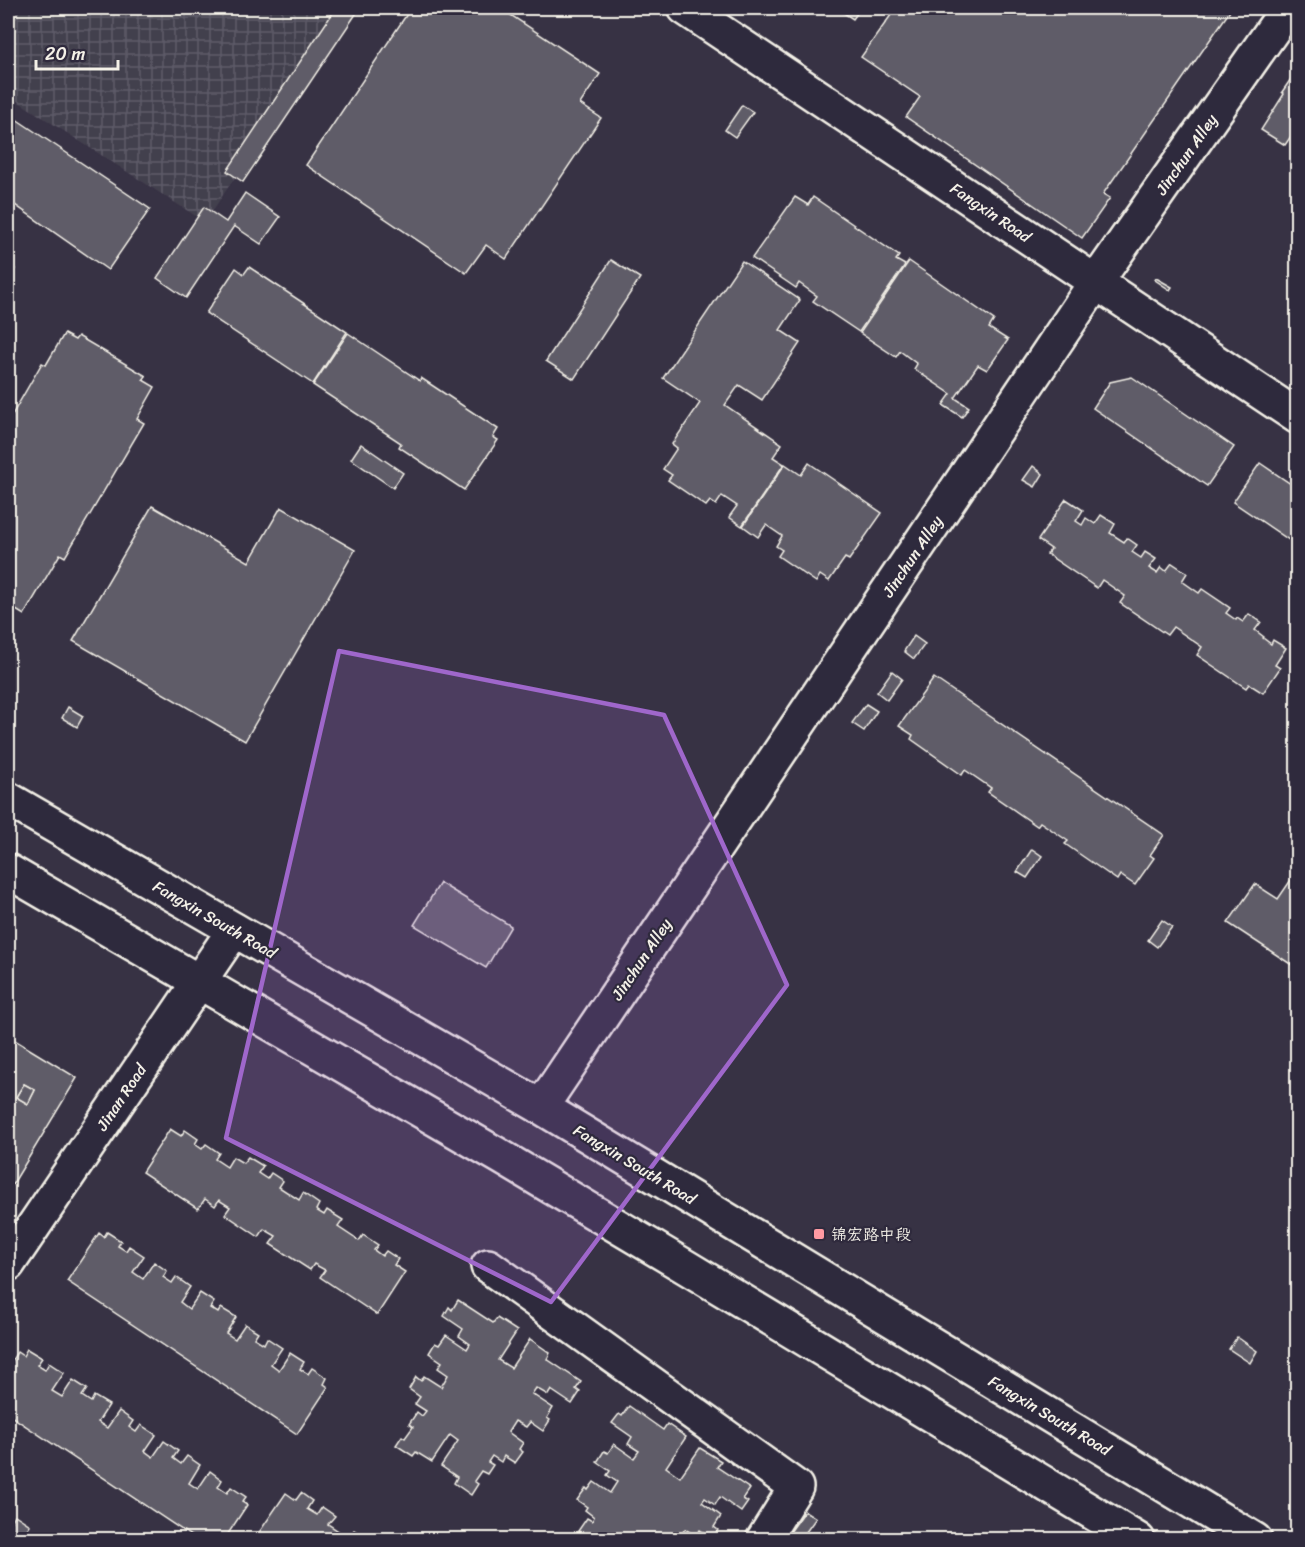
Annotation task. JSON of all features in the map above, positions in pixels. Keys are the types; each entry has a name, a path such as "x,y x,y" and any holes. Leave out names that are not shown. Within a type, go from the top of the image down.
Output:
{"street":[{"name":"Fangxin Road","path":"685,8 1298,417"},
{"name":"Jinchun Alley","path":"541,1107 1096,282 1288,8"},
{"name":"Fangxin South Road","path":"8,799 541,1107 1256,1539"},
{"path":"8,871 503,1158 1138,1539"},
{"name":"Jinan Road","path":"8,1264 234,930"},
{"path":"488,1266 796,1487 763,1539"}],"highlighted area":[{"path":"339,651 664,715 787,985 551,1302 226,1138"}],"shaded area":[{"path":"8,8 348,8 205,222 8,95"}],"building":[{"path":"336,8 360,8 243,182 227,171"},
{"path":"411,8 500,8 600,74 580,104 601,118 506,259 486,245 466,273 306,165"},
{"path":"836,8 861,8 853,19"},
{"path":"896,8 1232,8 1103,194 1110,198 1082,238 906,117 920,97 861,57"},
{"path":"1297,70 1298,126 1285,145 1261,130"},
{"path":"742,105 753,112 735,137 725,130"},
{"path":"16,119 150,209 108,270 8,200 8,131"},
{"path":"245,193 280,217 261,244 234,226 186,298 157,278 204,207 226,222"},
{"path":"795,197 808,205 813,197 899,256 896,260 905,265 859,332 813,301 817,296 799,283 796,288 752,258"},
{"path":"611,260 640,278 574,379 546,361"},
{"path":"742,261 800,300 780,330 800,343 762,400 739,385 725,405 782,444 773,457 784,464 742,526 729,517 737,506 722,496 716,505 710,501 706,506 668,480 672,475 663,469 677,448 672,444 700,403 663,378"},
{"path":"909,261 994,320 989,328 1008,340 987,370 978,365 955,398 969,407 962,417 943,405 951,394 914,369 917,364 900,351 896,357 860,333"},
{"path":"8,264 15,269 8,282"},
{"path":"249,267 347,332 313,384 206,313 236,268 244,274"},
{"path":"1156,278 1172,287 1170,290 1155,280"},
{"path":"348,333 498,429 493,437 498,440 464,490 399,447 401,443 313,385"},
{"path":"64,334 75,340 78,336 146,376 143,380 155,387 137,419 144,423 65,557 60,554 24,615 8,605 8,422 42,363 46,365"},
{"path":"1132,377 1234,447 1207,486 1093,408 1110,382"},
{"path":"361,444 403,473 393,488 351,459"},
{"path":"809,463 882,513 849,560 845,558 829,581 820,575 816,582 778,556 782,550 776,546 782,536 766,525 758,537 743,526 785,464 801,475"},
{"path":"1260,463 1298,489 1298,546 1233,502"},
{"path":"1033,466 1043,474 1035,487 1023,480"},
{"path":"1066,499 1083,510 1076,521 1082,525 1086,518 1095,524 1101,515 1115,524 1110,533 1124,542 1127,538 1137,545 1132,552 1141,558 1145,552 1156,559 1149,568 1157,573 1161,567 1166,571 1172,563 1187,573 1182,581 1199,593 1202,589 1230,608 1226,613 1236,620 1237,618 1243,622 1249,614 1261,622 1255,630 1271,644 1273,640 1286,648 1275,665 1280,668 1263,693 1249,684 1246,688 1197,655 1202,647 1173,627 1167,635 1120,603 1125,596 1102,580 1097,588 1047,554 1051,549 1038,540"},
{"path":"152,506 249,562 281,507 355,550 245,741 73,641"},
{"path":"914,636 925,644 914,659 904,651"},
{"path":"892,671 902,679 887,700 877,692"},
{"path":"934,678 1164,835 1150,855 1154,858 1135,885 1120,875 1117,880 1065,844 1068,841 1040,822 1037,826 988,792 991,788 965,770 962,775 911,739 913,735 899,726"},
{"path":"866,704 877,711 864,731 852,723"},
{"path":"68,707 83,716 77,727 62,718"},
{"path":"1032,849 1042,856 1027,878 1017,872"},
{"path":"1295,874 1298,876 1298,969 1228,923 1255,884 1278,899"},
{"path":"440,883 511,926 486,968 414,925"},
{"path":"1162,920 1172,927 1157,947 1148,940"},
{"path":"8,1036 77,1078 8,1192","holes":["24,1084 35,1090 28,1104 16,1097"]},
{"path":"24,1084 35,1090 28,1104 16,1097"},
{"path":"170,1129 181,1136 185,1130 198,1139 195,1144 202,1149 206,1144 219,1153 215,1159 227,1167 233,1157 243,1163 248,1157 263,1166 258,1173 267,1179 271,1173 283,1181 279,1187 299,1200 303,1193 319,1204 316,1210 324,1215 327,1210 343,1220 338,1227 359,1241 363,1235 378,1245 374,1250 382,1256 386,1251 398,1259 394,1265 405,1272 377,1315 320,1277 325,1270 314,1264 310,1270 270,1244 276,1236 264,1229 259,1237 225,1214 230,1207 219,1200 215,1206 205,1199 198,1209 142,1172"},
{"path":"107,1232 121,1241 118,1246 126,1251 129,1246 144,1256 133,1272 143,1279 154,1262 167,1271 163,1277 172,1283 176,1277 190,1287 180,1302 189,1309 200,1293 214,1302 210,1308 218,1313 221,1308 236,1317 226,1333 235,1339 245,1324 258,1332 254,1338 264,1344 267,1338 282,1348 271,1364 279,1370 290,1353 304,1362 300,1369 308,1374 312,1368 327,1378 324,1384 328,1387 297,1434 67,1281 99,1233 104,1237"},
{"path":"458,1300 493,1323 497,1318 517,1331 498,1360 511,1368 530,1339 550,1353 547,1359 581,1382 576,1389 580,1392 572,1404 551,1390 548,1395 536,1388 532,1394 553,1408 547,1418 550,1420 543,1431 530,1422 526,1427 515,1421 508,1432 523,1443 519,1449 523,1452 515,1463 504,1456 501,1462 492,1456 488,1462 493,1465 487,1474 481,1471 474,1481 478,1484 471,1495 454,1483 457,1477 441,1466 458,1441 450,1435 432,1462 416,1452 413,1456 396,1445 402,1436 405,1438 413,1427 409,1424 417,1412 422,1416 426,1411 415,1404 420,1397 409,1389 416,1377 421,1381 424,1376 441,1387 448,1375 438,1368 442,1362 429,1353 435,1343 439,1345 446,1335 467,1349 470,1344 459,1336 463,1329 444,1316 449,1307 452,1310"},
{"path":"1237,1337 1257,1351 1250,1363 1229,1349"},
{"path":"27,1349 42,1358 37,1365 45,1370 49,1363 64,1373 52,1391 62,1397 73,1380 87,1389 82,1396 91,1402 94,1396 109,1405 98,1422 107,1428 119,1411 133,1421 129,1427 136,1432 141,1425 156,1435 145,1451 153,1457 164,1441 178,1451 173,1458 181,1464 187,1456 200,1465 189,1483 198,1489 210,1471 222,1480 218,1487 227,1493 231,1487 246,1497 242,1502 247,1505 224,1540 197,1540 8,1414 8,1367 17,1352 23,1356"},
{"path":"629,1406 663,1430 667,1424 686,1437 666,1467 680,1477 700,1448 721,1461 717,1467 750,1489 743,1499 748,1502 741,1512 720,1497 715,1505 705,1498 702,1502 721,1516 714,1527 718,1530 713,1538 700,1530 696,1536 685,1529 679,1540 581,1540 584,1535 578,1531 587,1518 592,1521 594,1517 585,1510 587,1507 577,1500 594,1482 610,1493 617,1482 607,1475 610,1471 597,1462 604,1451 608,1453 614,1444 634,1458 639,1451 628,1444 632,1437 612,1423 619,1414 622,1416"},
{"path":"286,1493 296,1500 301,1493 312,1501 307,1509 317,1515 322,1507 335,1516 328,1524 349,1538 354,1530 367,1538 366,1540 266,1540 258,1534"},
{"path":"805,1511 816,1518 801,1539 790,1532"},
{"path":"15,1515 30,1525 20,1540 8,1540 8,1520 11,1523"},
{"path":"39,1531 52,1540 34,1540"}],"place":[{"name":"锦宏路中段","path":"819,1234"}]}
